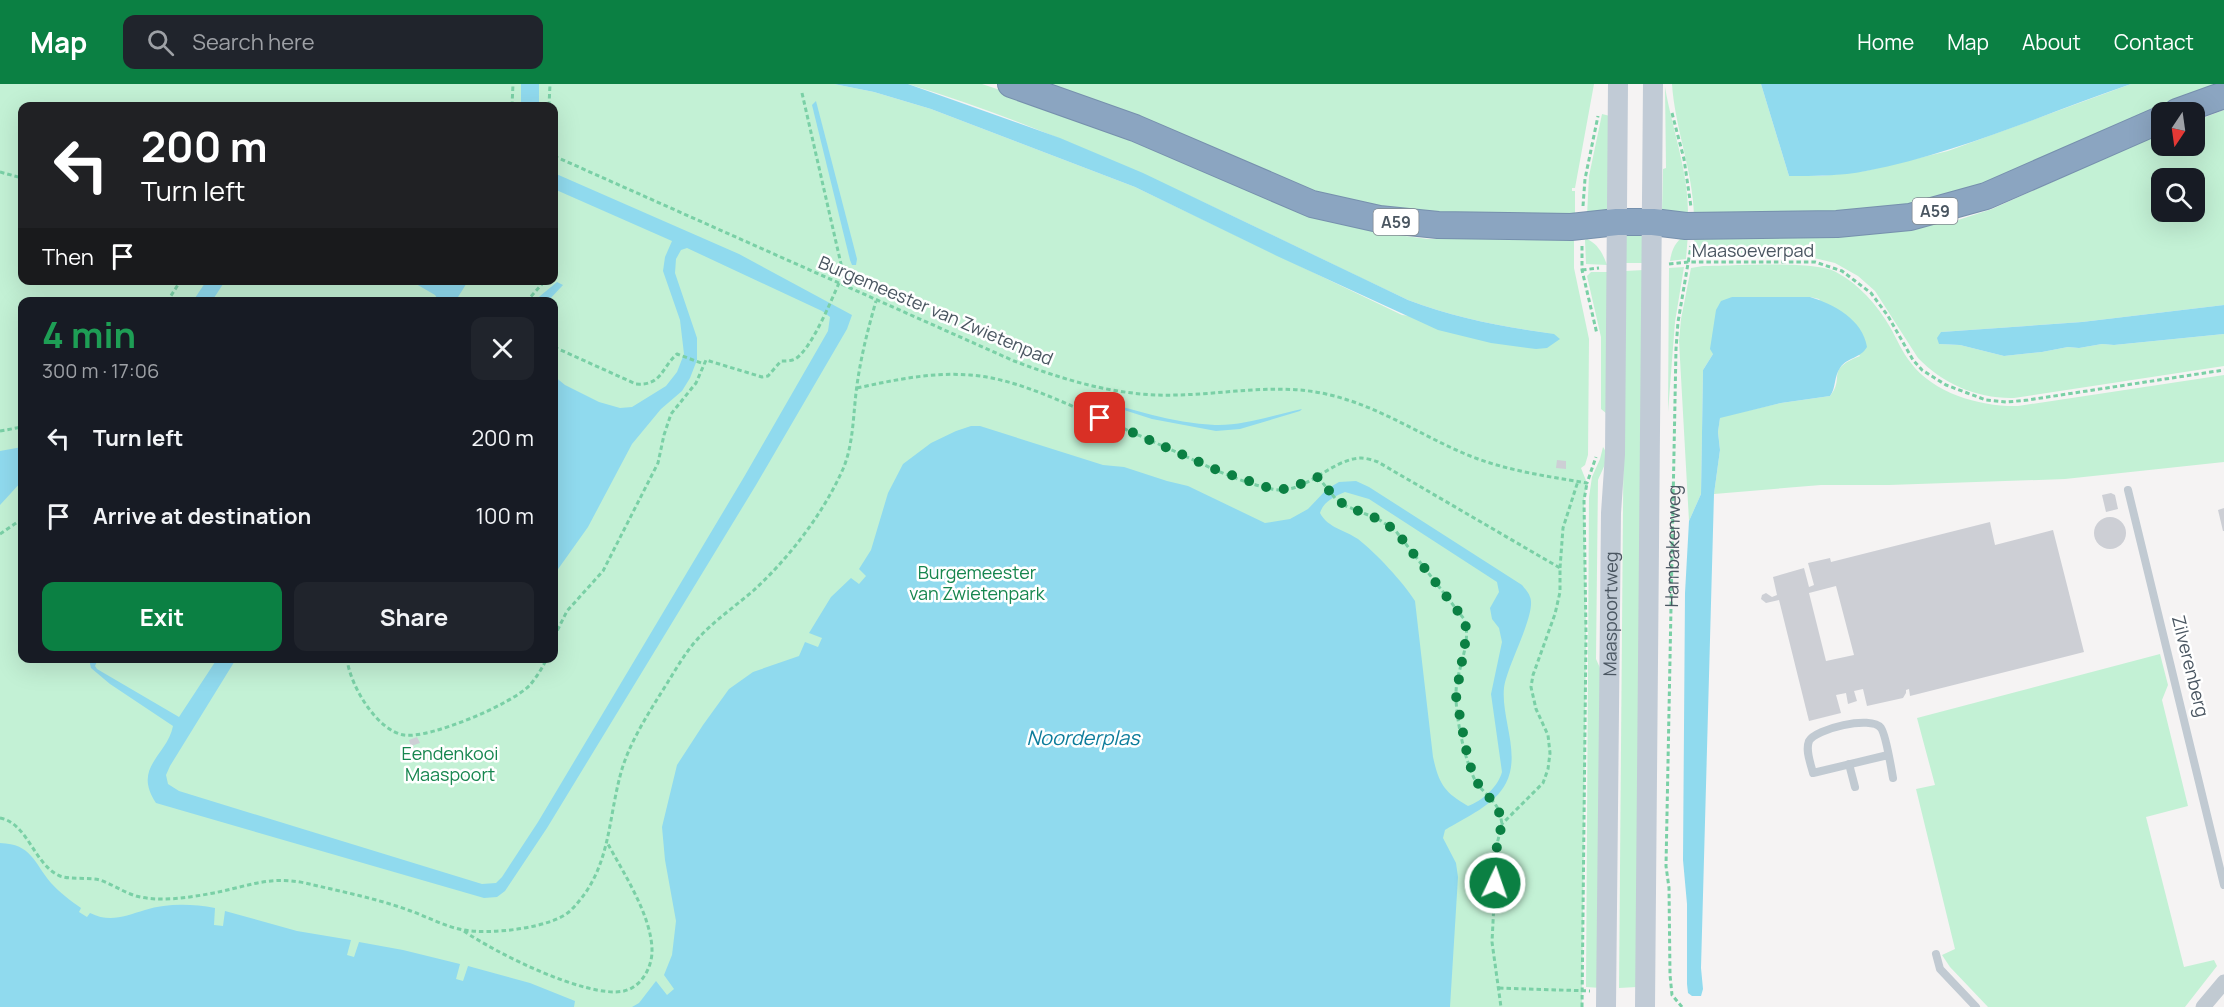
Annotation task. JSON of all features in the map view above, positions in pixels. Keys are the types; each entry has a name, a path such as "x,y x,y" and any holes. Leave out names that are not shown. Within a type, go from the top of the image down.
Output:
{"highway":[{"name":"A59","path":"1011,84 1135,128 1265,185 1312,204 1340,212 1379,219 1438,225 1565,227 1617,222"},
{"path":"2205,102 2224,95"},
{"name":"A59","path":"1653,222 1691,226 1847,224 1937,211 1997,192 2151,124"},
{"path":"1617,222 1653,222"}],"main road":[{"path":"1617,222 1618,84"},
{"path":"1645,1007 1653,84"},
{"name":"Maaspoortweg","path":"1606,1007 1611,513 1615,454 1617,222"}],"street":[{"path":"2204,1007 2224,982"}],"lane":[{"name":"Zilverenberg","path":"2128,490 2224,885"},
{"path":"1888,755 1813,773 1808,750 1809,742 1823,731 1863,722 1874,723 1882,729 1888,755 1893,778"},
{"path":"1849,764 1855,787"},
{"path":"1936,954 1940,969 1976,1007"}],"path":[{"path":"512,102 513,84"},
{"path":"549,102 550,84"},
{"path":"802,93 846,286"},
{"name":"Hambakenweg","path":"1671,105 1689,188 1691,226 1689,262 1678,322 1676,349 1666,866 1669,888 1672,995 1682,1007"},
{"path":"1599,114 1585,179 1582,270 1599,342"},
{"name":"Burgemeester van Zwietenpad","path":"558,158 1014,361 1078,383 1111,391 1176,396 1280,390 1325,393 1356,401 1494,465 1578,481"},
{"path":"0,172 18,177"},
{"name":"Maasoeverpad","path":"1652,266 1689,262 1815,262 1836,268 1854,279 1875,298 1913,360 1922,370 1952,388 1993,402 2035,399 2224,370"},
{"path":"1582,270 1616,267"},
{"path":"558,629 567,611 603,571 658,463 671,414 696,383 706,360 762,377 768,376 781,361 796,359 803,352 823,318 839,283"},
{"path":"531,297 541,285"},
{"path":"463,930 522,928 547,924 568,913 583,896 597,873 608,844 615,796 623,766 645,721 677,668 695,642 756,588 787,555 821,508 843,469 850,446 862,348 877,300"},
{"path":"558,349 636,384 649,385 657,379 674,356 680,354 704,364"},
{"path":"857,388 914,376 975,375 1006,381 1061,401 1217,470 1258,485 1283,490 1318,477 1350,460 1363,458 1378,462 1560,568"},
{"path":"0,432 18,428"},
{"path":"1582,1007 1586,642 1584,500 1597,453"},
{"path":"1318,477 1335,498 1395,530 1464,619 1467,632 1456,696 1468,759 1475,780 1498,808 1502,824 1497,844 1492,942 1502,1007"},
{"path":"1502,824 1543,783 1548,769 1550,753 1548,735 1536,709 1531,687 1560,592 1563,528 1578,481 1587,483"},
{"path":"0,534 18,522"},
{"path":"348,663 352,683 367,707 383,724 403,735 428,734 496,707 529,686 545,663"},
{"path":"0,818 10,820 47,865 60,876 100,880 133,895 152,899 208,894 270,880 301,882 404,909 463,930 485,946 583,986 605,991 624,991 636,986 648,968 652,954 650,937 639,905 608,844"},
{"path":"1499,988 1583,991"}],"green space":[{"name":"Burgemeester van Zwietenpark","path":"0,84 521,84 521,102 18,102 18,285 558,285 558,102 539,102 539,84 834,84 874,92 931,109 1135,187 1402,315 1554,334 1480,321 1408,300 1099,155 973,105 908,84 982,84 1051,107 1214,176 1342,223 1428,239 1574,237 1574,268 1589,339 1588,455 1585,465 1581,468 1587,483 1584,500 1586,634 1582,1007 0,1007"},
{"path":"1034,84 1594,84 1575,188 1572,188 1572,191 1575,191 1575,216 1429,214 1323,198"},
{"path":"1672,84 1761,84 1789,176 1822,176 1865,171 1948,151 2131,84 2224,84 2175,102 2151,102 2151,111 1983,185 1892,210 1694,216 1691,183"},
{"path":"1665,87 1683,167 1688,216 1662,211 1663,169 1666,168"},
{"path":"2224,110 2224,305 2082,322 1941,332 1939,344 1960,345 2004,356 2068,347 2079,348 2224,334 2224,366 2014,398 1987,396 1962,388 1928,367 1918,358 1875,291 1858,276 1835,263 1814,258 1695,257 1694,234 1846,236 1896,231 1955,221 1992,209 2151,137 2151,156 2205,156 2205,117"},
{"path":"1602,114 1610,116 1608,213 1587,216 1589,176"},
{"path":"1642,229 1643,263 1625,263 1626,230"},
{"path":"1688,234 1686,259 1670,261 1675,245"},
{"path":"1587,239 1600,250 1607,265 1586,264 1585,240"},
{"path":"1792,265 1825,268 1836,272 1860,289 1873,303 1908,359 1921,374 1945,390 1974,401 2018,406 2224,375 2224,462 2065,479 1821,485 1714,494 1720,450 1718,432 1720,417 1781,403 1830,396 1842,365 1860,356 1819,299 1732,297 1713,354 1703,370 1701,494 1689,521 1679,341 1691,268"},
{"path":"1684,267 1675,322 1668,412 1669,268"},
{"path":"1644,270 1637,987 1619,988 1625,271"},
{"path":"1591,272 1608,272 1606,413 1601,409 1601,337 1587,276"},
{"path":"1603,447 1606,459 1598,480 1596,659 1604,677 1601,988 1586,987 1589,497 1592,477"},
{"path":"2160,654 2168,685 2162,700 2188,806 2146,817 2184,967 2214,960 2217,966 2185,1007 1988,1007 1950,967 1942,955 1955,949 1916,789 1935,785 1917,718"}],"water":[{"path":"521,84 539,84 539,102 521,102"},
{"path":"834,84 908,84 1060,138 1143,173 1408,300 1480,321 1554,334 1560,339 1547,348 1536,349 1491,343 1438,330 1135,187 931,109 874,92"},
{"path":"1761,84 2131,84 1934,154 1847,174 1789,176"},
{"path":"816,101 857,259 856,265 852,265 850,260 812,105"},
{"path":"558,175 739,254 852,315 847,329 756,485 547,828 505,891 497,897 484,898 156,803 150,791 149,771 170,736 173,726 110,684 91,668 90,663 96,663 97,669 179,717 214,663 234,663 166,775 168,784 179,791 482,884 496,883 502,877 538,822 744,477 828,331 830,317 822,311 687,248 681,250 676,259 675,273 697,338 697,360 682,391 661,409 632,444 588,527 558,569 558,379 599,402 620,408 632,407 666,386 677,372 684,354 680,320 663,271 665,257 672,241 558,191"},
{"path":"558,282 563,285 552,297 539,297 553,285 558,285"},
{"path":"204,285 222,285 215,297 196,297"},
{"path":"418,285 466,285 458,297 436,297"},
{"path":"1732,297 1810,297 1819,300 1838,309 1854,321 1867,347 1861,354 1843,364 1830,396 1781,403 1720,418 1718,432 1720,450 1714,494 1701,968 1703,989 1701,996 1692,996 1688,993 1687,984 1687,904 1683,860 1685,593 1689,521 1701,494 1703,370 1713,354 1710,349 1716,310 1721,301"},
{"path":"2224,305 2224,334 2079,348 2068,347 2004,356 1960,345 1939,344 1937,338 1941,332 2082,322"},
{"path":"1089,397 1167,418 1215,425 1247,422 1302,409 1240,429 1216,431 1152,419"},
{"name":"Noorderplas","path":"971,426 980,426 1103,465 1124,467 1188,486 1265,523 1290,519 1308,509 1327,489 1339,482 1356,481 1369,487 1522,585 1528,592 1531,605 1526,627 1510,666 1504,688 1512,760 1510,772 1506,783 1495,798 1445,830 1443,838 1456,863 1458,877 1450,1007 632,1007 639,1003 656,981 667,995 674,989 664,975 672,955 676,921 665,860 662,827 677,765 729,689 753,672 799,656 805,642 818,647 822,638 809,633 831,597 851,578 859,584 866,576 859,569 871,550 888,493 903,464 931,443","holes":["1345,492 1369,499 1497,582 1499,592 1490,608 1492,619 1499,628 1502,642 1491,694 1502,772 1489,793 1468,806 1448,791 1440,781 1435,766 1415,601 1397,577 1373,552 1358,539 1327,522 1320,513 1327,503"]},
{"path":"18,448 18,485 0,505 0,451"},
{"path":"0,843 11,844 26,851 51,883 81,908 79,912 87,917 90,913 104,918 118,918 171,905 215,908 214,925 223,926 225,911 297,931 351,940 347,955 354,957 359,942 403,950 460,964 456,979 463,981 468,966 530,983 575,1001 574,1007 0,1007"}],"building":[{"path":"1557,460 1566,461 1566,469 1556,468"},
{"path":"2111,493 2115,495 2118,509 2106,512 2102,495"},
{"path":"2224,508 2224,531 2223,531 2218,510"},
{"path":"2110,517 2121,522 2126,533 2121,544 2110,549 2099,544 2094,533 2099,522"},
{"path":"1990,522 1995,545 2053,530 2084,652 1910,696 1909,689 1906,690 1903,698 1867,706 1863,689 1854,691 1857,701 1848,704 1846,693 1836,695 1841,713 1809,721 1779,600 1766,603 1761,599 1766,593 1772,597 1777,595 1773,577 1804,568 1809,587 1814,585 1808,563 1830,558 1831,562","holes":["1836,586 1854,655 1826,661 1809,593"]},
{"path":"417,737 420,743 411,746 409,740"},
{"path":"1509,886 1516,894 1508,900 1502,893"}],"route":[{"path":"1100,418 1217,470 1272,489 1288,489 1318,477 1335,498 1354,510 1378,519 1395,530 1403,539 1466,624 1467,632 1457,680 1458,714 1475,780 1498,808 1502,824 1498,834 1495,883"}],"park label":[{"name":"Eendenkooi Maaspoort","path":"450,763"}]}
